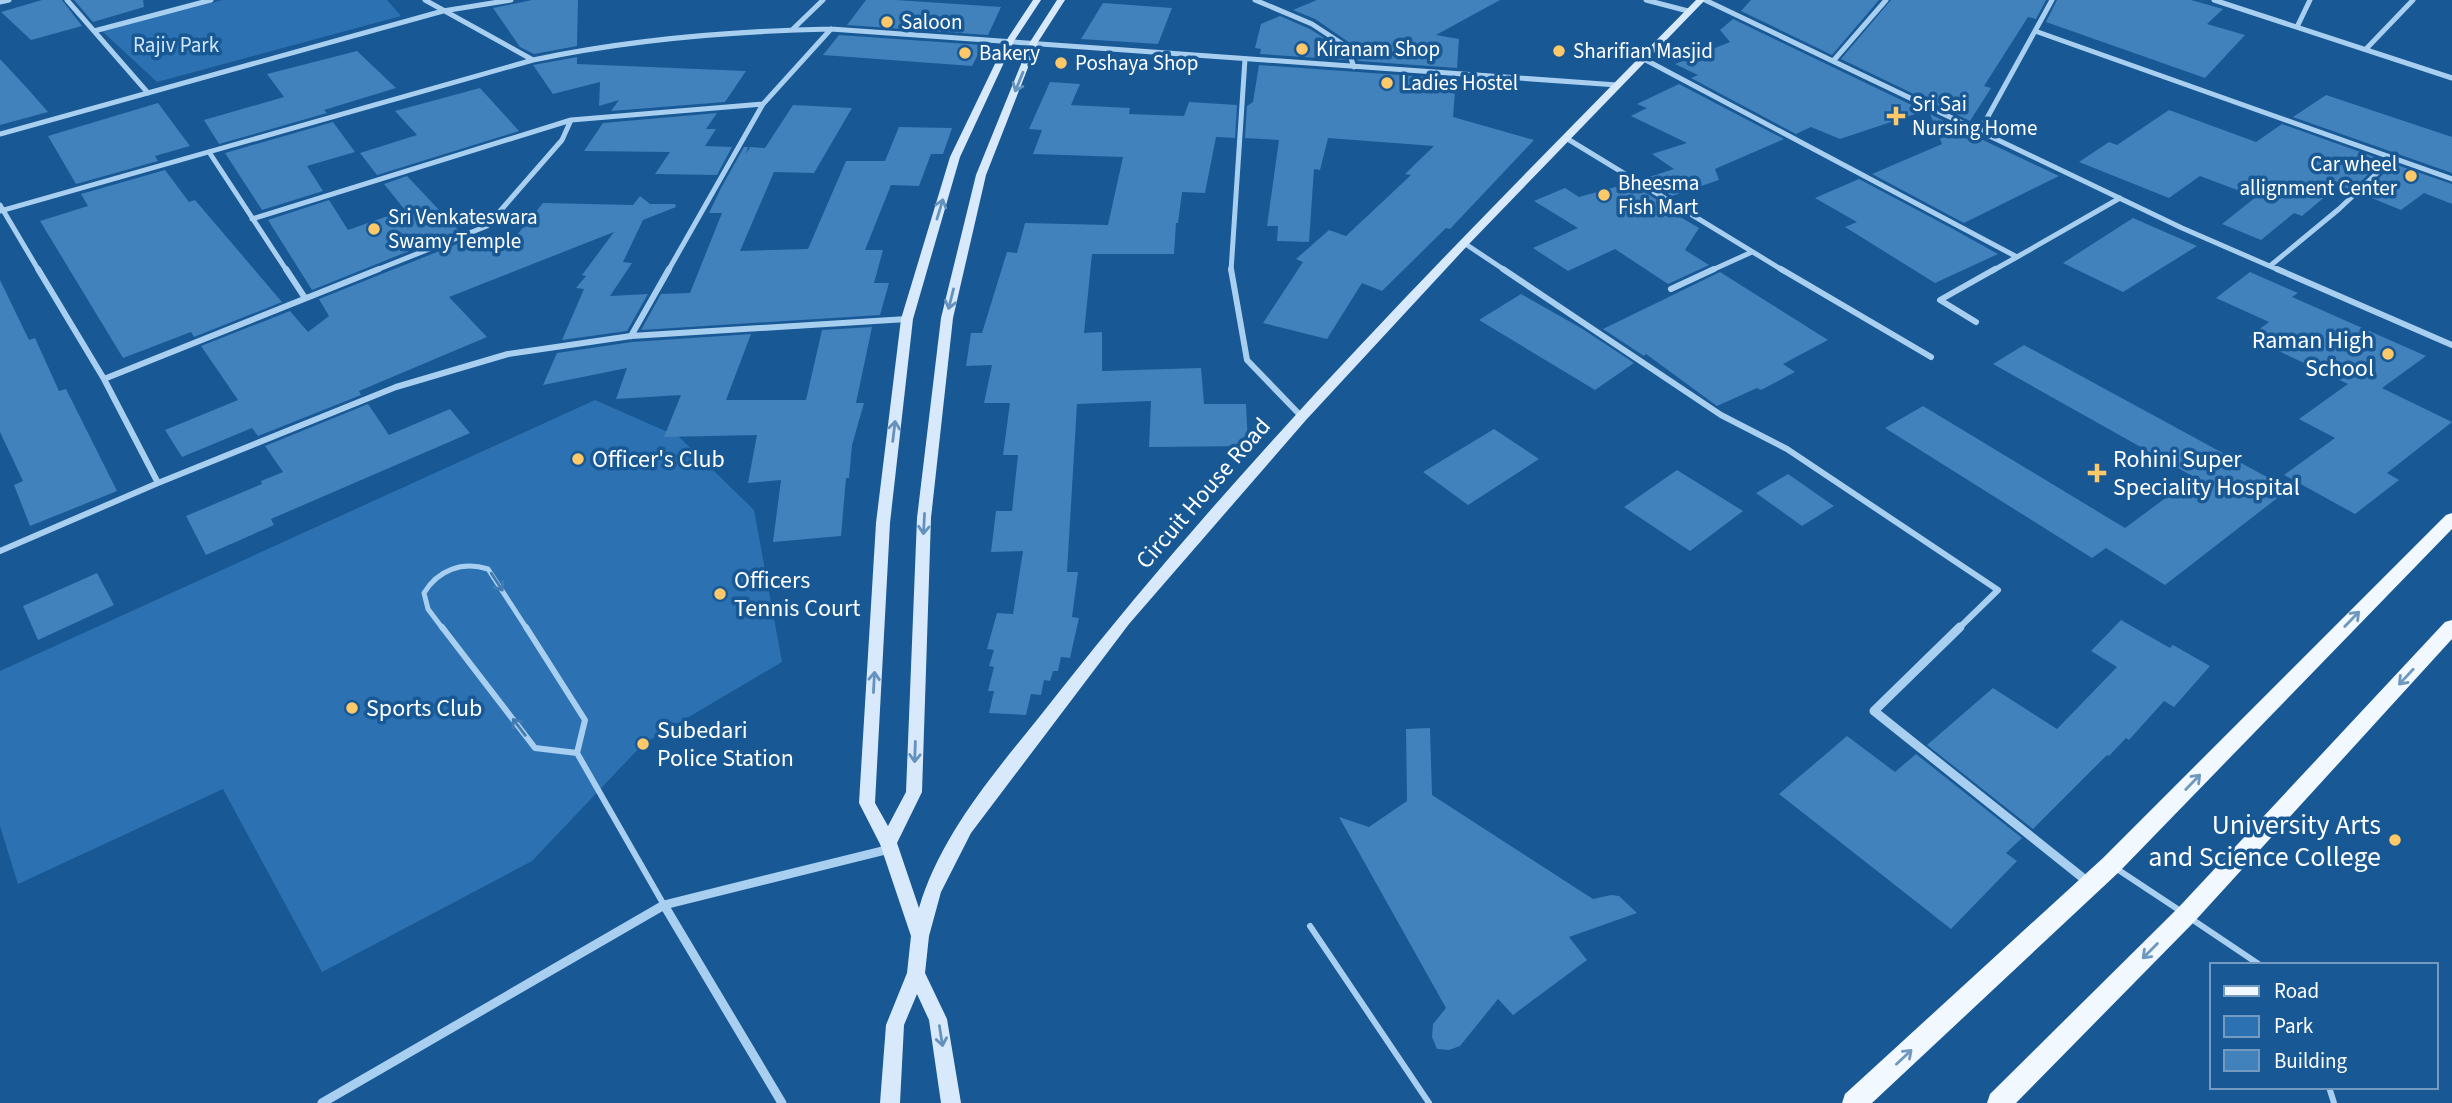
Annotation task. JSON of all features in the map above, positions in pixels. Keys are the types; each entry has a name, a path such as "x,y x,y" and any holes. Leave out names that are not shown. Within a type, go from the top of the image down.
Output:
{"main road":[{"path":"1854,1103 2112,865 2452,519"},
{"path":"1999,1103 2186,915 2452,627"}],"street":[{"path":"0,2 9,0"},
{"path":"67,0 148,93"},
{"path":"94,32 211,0"},
{"path":"425,0 533,60"},
{"path":"0,134 443,11 511,0"},
{"path":"793,30 823,0"},
{"path":"920,936 889,846 867,803 883,523 907,320 955,158 1010,41 1037,0"},
{"path":"889,846 914,792 925,518 947,318 981,176 1034,42 1061,0"},
{"path":"1255,0 1312,24 1347,47 1354,66"},
{"path":"1646,0 1688,10"},
{"path":"1703,0 1981,129 2120,198 2452,345"},
{"name":"Circuit House Road","path":"890,1103 895,1025 916,973 920,936 933,891 965,828 994,788 1124,620 1303,417 1464,243 1688,10 1703,0"},
{"path":"1834,60 1886,0"},
{"path":"1981,129 2052,0"},
{"path":"2214,0 2452,78"},
{"path":"2297,27 2309,0"},
{"path":"2366,49 2413,0"},
{"path":"631,336 763,104 831,29"},
{"path":"158,483 104,379 1,208 533,60 581,49 706,34 831,29 1617,85"},
{"path":"2035,31 2452,179"},
{"path":"1642,58 2017,257"},
{"path":"1245,59 1231,277 1247,360 1303,417"},
{"path":"252,219 571,120 763,104"},
{"path":"104,379 487,226 562,140 571,120"},
{"path":"1566,138 1752,253 1931,357"},
{"path":"209,152 305,298"},
{"path":"2270,266 2339,209 2393,158"},
{"path":"1976,322 1940,300 2120,198"},
{"path":"1464,243 1721,415 1787,449 1998,590 1874,711 2091,884"},
{"path":"1671,289 1752,253"},
{"path":"0,551 158,483 396,387 508,354 631,336 907,320"},
{"path":"322,1103 664,905 889,846"},
{"path":"664,905 782,1103"},
{"path":"916,973 938,1018 951,1103"}],"lane":[{"path":"577,753 535,748 428,609 424,593 439,575 468,565 488,569 586,720 577,753 664,905"},
{"path":"2112,865 2257,963"},
{"path":"1310,926 1429,1103"}],"green space":[{"name":"Rajiv Park","path":"223,0 387,0 401,16 157,82 102,31"},
{"name":"Sports Club","path":"595,400 679,437 754,510 782,662 643,744 532,861 322,972 223,789 18,884 0,826 0,671"}],"building":[{"path":"42,0 62,0 82,26 31,40 1,12"},
{"path":"74,0 143,0 144,7 93,22"},
{"path":"532,0 578,0 577,46 534,54 520,47 493,8"},
{"path":"866,0 1001,7 988,35 847,25"},
{"path":"1317,0 1500,0 1436,35 1459,39 1457,68 1358,61 1350,43 1315,19 1293,10"},
{"path":"1751,0 1879,0 1832,55 1741,11"},
{"path":"1891,0 2046,0 2036,19 2028,17 1984,86 1991,88 1970,121 1841,59"},
{"path":"2057,0 2191,0 2223,9 2207,24 2245,35 2205,78 2046,22"},
{"path":"1103,3 1172,8 1158,44 1081,39"},
{"path":"1280,16 1310,29 1343,50 1346,60 1260,54 1261,49 1255,48 1261,24"},
{"path":"1733,19 1924,111 1840,139 1811,127 1796,134 1691,78 1698,75 1675,64 1730,42 1720,30"},
{"path":"839,35 983,45 972,66 823,55"},
{"path":"357,51 396,88 324,110 327,113 219,144 204,120 284,97 267,74"},
{"path":"577,57 577,64 746,71 725,102 611,111 619,100 599,106 600,82 553,94 533,65"},
{"path":"0,59 27,88 48,112 0,125"},
{"path":"1259,65 1456,79 1453,117 1534,140 1450,229 1446,228 1382,291 1362,283 1327,339 1263,323 1303,262 1296,259 1329,230 1346,236 1411,175 1405,174 1434,146 1328,138 1320,170 1314,169 1309,242 1277,241 1278,226 1267,226 1279,140 1245,138 1247,106 1253,102"},
{"path":"1050,82 1080,84 1071,105 1130,108 1129,114 1184,116 1189,102 1237,105 1235,138 1216,137 1205,193 1182,192 1174,254 1092,254 1084,333 1102,332 1102,371 1201,368 1204,404 1246,404 1248,446 1149,447 1151,401 1077,404 1067,572 1078,572 1072,617 1079,618 1070,658 1061,657 1058,671 1053,671 1050,681 1044,680 1041,695 1031,694 1026,715 989,713 994,691 988,691 994,667 989,666 994,650 987,649 997,613 1013,614 1023,551 991,552 996,511 1012,511 1018,455 1003,455 1010,403 984,403 992,365 966,366 971,333 982,333 1007,252 1017,253 1025,223 1108,225 1123,157 1033,154 1042,130 1029,129"},
{"path":"1679,84 1784,139 1715,169 1719,180 1672,196 1643,179 1674,169 1652,154 1687,143 1631,116 1647,108 1637,104"},
{"path":"480,88 519,131 377,175 360,153 417,135 395,111"},
{"path":"2326,95 2452,137 2452,173 2293,117"},
{"path":"158,103 190,146 155,156 158,161 76,184 48,136"},
{"path":"793,105 852,108 814,173 774,172 740,251 808,249 846,161 885,161 899,127 952,128 943,154 931,154 919,186 891,185 865,250 883,250 874,283 889,283 880,315 641,330 661,294 690,293 722,213 709,213 721,188 744,147 748,147 746,154 750,147 765,148"},
{"path":"2169,110 2256,142 2282,124 2383,160 2352,190 2339,185 2302,216 2294,213 2261,240 2222,224 2256,197 2200,176 2169,198 2079,162 2109,142 2117,145"},
{"path":"717,113 706,129 716,129 705,146 732,147 717,175 655,174 670,152 584,151 603,123"},
{"path":"1930,114 2059,176 1964,223 1872,174 1942,144"},
{"path":"333,122 355,152 307,166 323,191 262,210 225,153"},
{"path":"2394,164 2452,184 2452,204 2424,193 2401,210 2362,194"},
{"path":"165,170 189,202 195,200 282,302 194,337 191,332 123,358 40,221 88,206 81,194"},
{"path":"407,176 459,231 312,290 268,220 329,200 348,230 405,210 384,184"},
{"path":"1859,179 1998,254 1935,283 1845,227 1857,222 1815,198"},
{"path":"1630,183 1659,201 1655,202 1699,228 1685,250 1709,265 1668,284 1615,249 1568,271 1533,248 1578,228 1534,201 1565,188 1579,197"},
{"path":"640,196 650,204 675,204 676,207 643,220 623,262 632,263 610,296 648,294 627,331 562,340 584,289 576,288 586,276 582,275 614,232 449,297 487,337 359,391 361,395 258,436 252,428 182,457 165,430 238,400 201,346 290,311 308,332 329,316 319,299 467,240 477,250 516,236 543,203 633,205"},
{"path":"2133,218 2197,246 2123,292 2063,263"},
{"path":"1720,272 1828,340 1783,364 1795,372 1761,390 1757,388 1717,406 1646,354 1644,356 1603,329"},
{"path":"2250,272 2298,293 2292,297 2426,356 2382,388 2452,422 2387,473 2399,480 2355,514 2284,475 2335,438 2299,419 2348,384 2249,337 2269,322 2216,298"},
{"path":"0,280 29,340 35,338 59,391 66,389 117,491 30,526 14,485 23,481 0,432"},
{"path":"1521,294 1581,328 1634,363 1595,390 1479,320"},
{"path":"872,327 856,403 864,403 852,445 849,478 846,478 841,536 773,542 781,480 748,483 757,435 664,437 681,395 616,399 627,368 543,385 557,353 632,342 751,334 726,400 806,400 822,330"},
{"path":"2024,345 2289,489 2165,585 2106,548 2092,558 1885,428 1923,406 2125,528 2194,477 1993,364"},
{"path":"368,404 389,435 450,409 470,433 271,519 274,525 206,555 186,516 262,484 261,481 283,472 265,446"},
{"path":"1494,429 1539,459 1468,505 1423,472"},
{"path":"1677,470 1743,511 1690,551 1624,507"},
{"path":"1788,474 1834,506 1802,526 1756,493"},
{"path":"97,573 114,605 38,640 23,606"},
{"path":"2121,620 2170,648 2173,645 2210,666 2174,707 2164,701 2129,740 2126,738 2107,755 2033,829 1927,745 1993,688 2057,729 2117,667 2091,651"},
{"path":"1430,728 1432,795 1593,899 1619,896 1637,913 1569,937 1587,960 1513,1015 1498,999 1460,1046 1449,1050 1437,1049 1432,1037 1433,1024 1446,1008 1339,817 1369,827 1407,801 1406,729"},
{"path":"1847,736 1895,772 1916,754 2022,838 2006,853 2017,861 1951,929 1779,794"}],"place":[{"name":"Saloon","path":"887,22"},
{"name":"Kiranam Shop","path":"1302,49"},
{"name":"Sharifian Masjid","path":"1559,51"},
{"name":"Bakery","path":"965,53"},
{"name":"Poshaya Shop","path":"1061,63"},
{"name":"Ladies Hostel","path":"1387,83"},
{"name":"Sri Sai Nursing Home","path":"1896,116"},
{"name":"Car wheel allignment Center","path":"2411,176"},
{"name":"Bheesma Fish Mart","path":"1604,195"},
{"name":"Sri Venkateswara Swamy Temple","path":"374,229"},
{"name":"Raman High School","path":"2388,354"},
{"name":"Officer's Club","path":"578,459"},
{"name":"Rohini Super Speciality Hospital","path":"2097,473"},
{"name":"Officers Tennis Court","path":"720,594"},
{"name":"Sports Club","path":"352,708"},
{"name":"Subedari Police Station","path":"643,744"},
{"name":"University Arts and Science College","path":"2395,840"}]}
